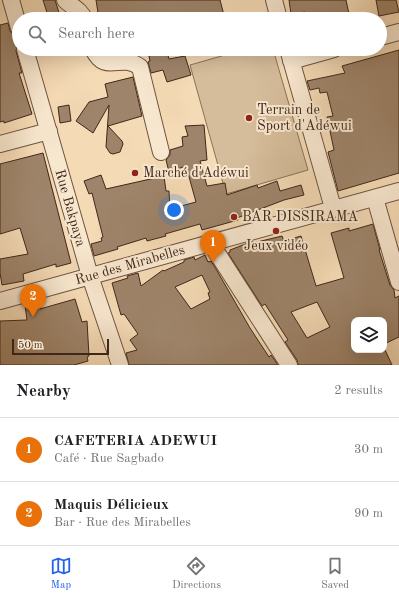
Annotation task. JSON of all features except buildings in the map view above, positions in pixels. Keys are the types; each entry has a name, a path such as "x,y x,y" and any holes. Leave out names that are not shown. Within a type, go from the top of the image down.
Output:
{"street":[{"path":"11,0 14,12"},
{"path":"65,0 79,12"},
{"path":"274,0 277,12"},
{"path":"387,35 399,32"},
{"name":"Rue Bakpaya","path":"27,56 90,276 120,365"},
{"path":"97,56 99,60 107,63 126,60 133,62 140,67 161,152"},
{"path":"289,56 333,208"},
{"path":"0,144 49,131"},
{"name":"Rue des Mirabelles","path":"0,301 399,191"},
{"path":"375,198 399,282"},
{"path":"210,242 289,365"}],"shaded area":[{"name":"Terrain de Sport d'Adéwui","path":"222,56 275,56 308,170 226,194 190,65"}],"place":[{"name":"Terrain de Sport d'Adéwui","path":"249,118"},
{"name":"Marché d'Adéwui","path":"135,173"},
{"name":"BAR DISSIRAMA","path":"234,217"},
{"name":"Jeux vidéo","path":"276,231"},
{"name":"CAFETERIA ADEWUI","path":"213,263"},
{"name":"Maquis Délicieux","path":"33,317"}]}
